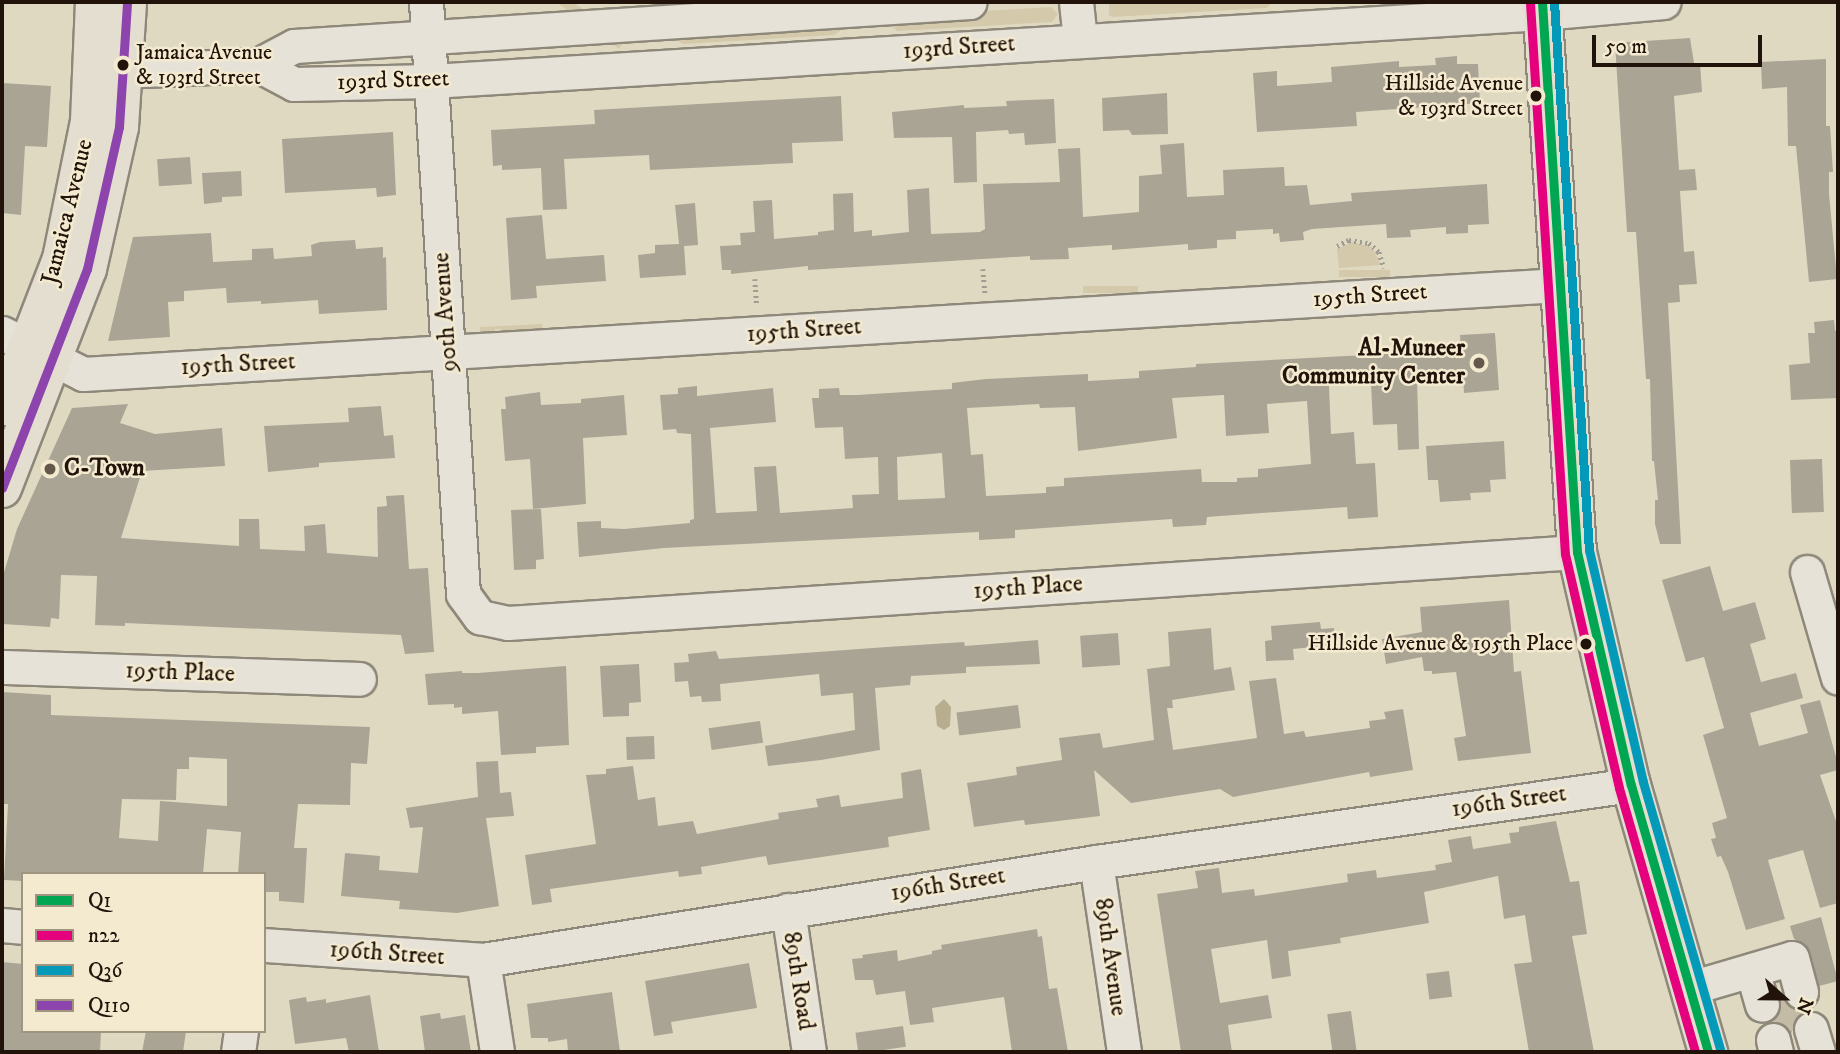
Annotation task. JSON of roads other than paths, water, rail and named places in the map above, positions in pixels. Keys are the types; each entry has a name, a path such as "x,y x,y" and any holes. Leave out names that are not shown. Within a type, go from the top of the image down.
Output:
{"main road":[{"name":"Jamaica Avenue","path":"95,2 108,72"},
{"name":"Jamaica Avenue","path":"2,414 23,344 62,259 90,121 108,72 127,2"},
{"path":"1542,7 1577,552 1631,785 1708,1052"},
{"name":"Jamaica Avenue","path":"2,488 23,344"}],"street":[{"name":"90th Avenue","path":"426,2 463,594 480,617"},
{"name":"193rd Street","path":"108,72 258,65 293,46 970,2"},
{"path":"1076,2 1080,41"},
{"name":"193rd Street","path":"258,65 294,84 431,81 1080,41 1299,14 1664,2"},
{"path":"852,9 857,55"},
{"path":"650,22 652,68"},
{"name":"195th Street","path":"23,344 83,374 1559,285"},
{"name":"195th Place","path":"480,617 508,622 1577,552"},
{"path":"1807,572 1838,678"},
{"name":"195th Place","path":"2,667 359,679"},
{"name":"196th Street","path":"266,945 483,960 1096,862 1631,785"},
{"name":"89th Avenue","path":"1096,862 1124,1052"},
{"name":"89th Road","path":"788,910 809,1052"},
{"path":"2,925 21,927"},
{"path":"1690,988 1792,958 1782,999"},
{"path":"483,960 497,1052"},
{"path":"238,1052 241,1033"}],"tunnel":[{"path":"1782,999 1792,1034"}],"place":[{"name":"Jamaica Avenue & 193rd Street","path":"123,65"},
{"name":"Hillside Avenue & 193rd Street","path":"1536,96"},
{"name":"Al-Muneer Community Center","path":"1479,363"},
{"name":"C-Town","path":"50,469"},
{"name":"Hillside Avenue & 195th Place","path":"1586,644"}]}
